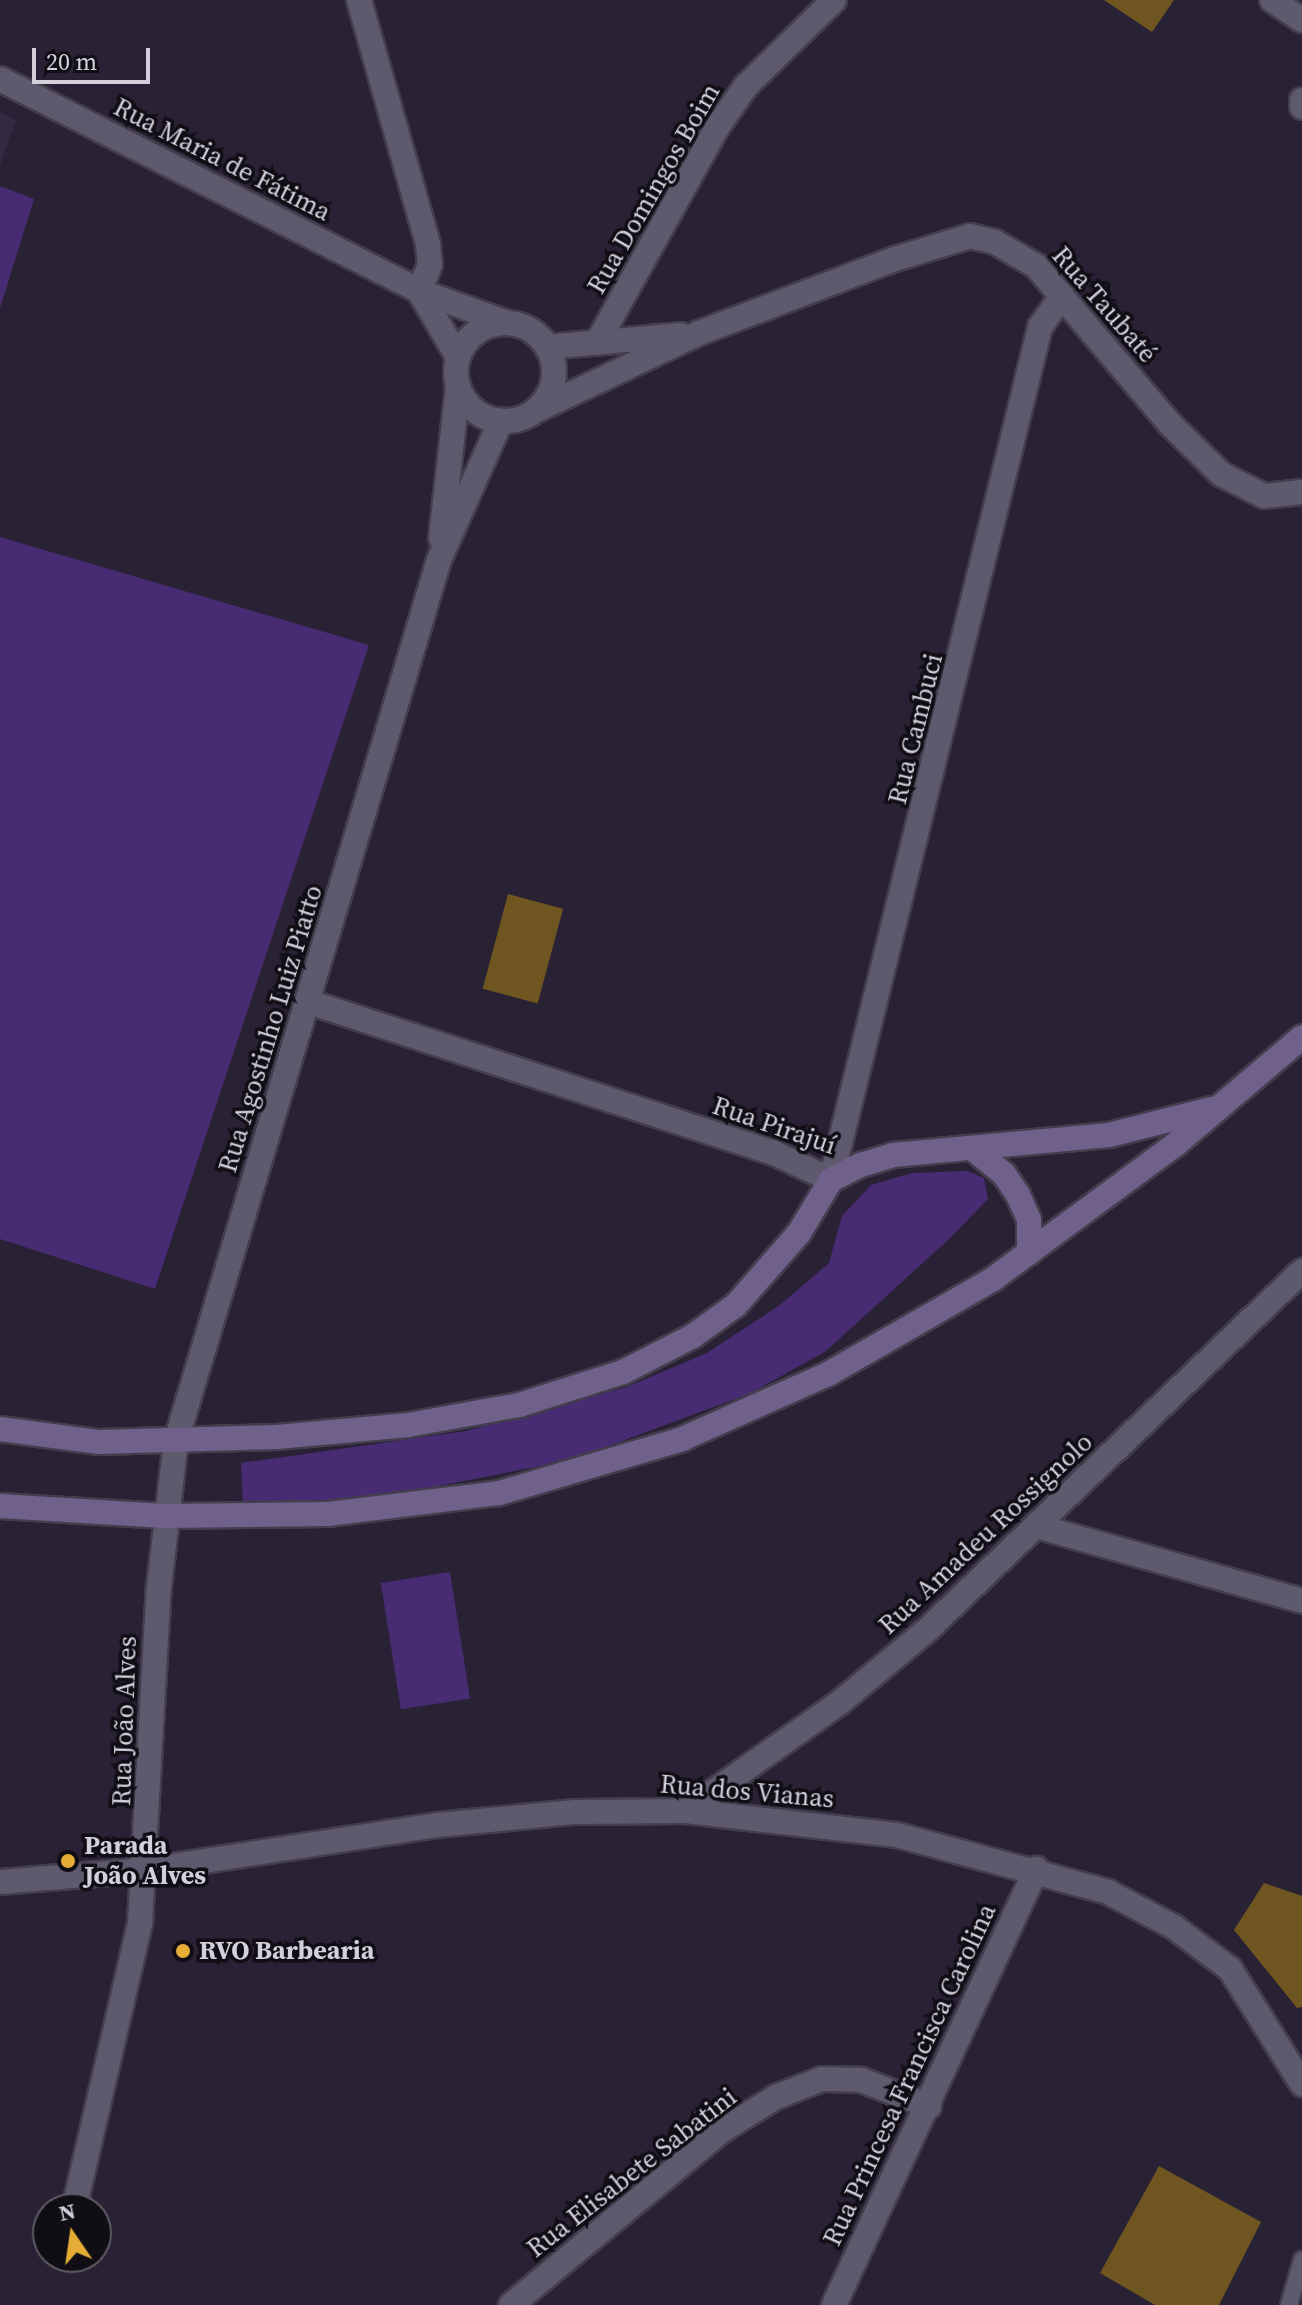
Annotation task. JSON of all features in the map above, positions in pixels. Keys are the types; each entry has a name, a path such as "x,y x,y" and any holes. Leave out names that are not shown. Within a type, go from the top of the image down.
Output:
{"main road":[{"name":"Rua Pirajuí","path":"831,1180 893,1155 1109,1135 1222,1106 1302,1037"},
{"path":"0,1506 165,1516 328,1514 499,1493 682,1439 828,1374 993,1279 1222,1106"},
{"path":"973,1149 1004,1174 1018,1195 1029,1220 1029,1253"},
{"path":"0,1429 99,1442 176,1441 408,1425 519,1405 623,1372 693,1336 736,1305 799,1233 831,1180"}],"street":[{"path":"359,0 428,244 430,265 419,291"},
{"name":"Rua Domingos Boim","path":"597,343 718,126 746,86 834,0"},
{"path":"1272,0 1302,20"},
{"name":"Rua Maria de Fátima","path":"0,79 419,291"},
{"path":"1302,100 1302,107"},
{"name":"Rua Taubaté","path":"539,409 699,333 895,259 970,236 1016,252 1036,266 1169,423 1221,474 1264,496 1302,492"},
{"path":"419,291 534,332 547,347 555,368 554,383 539,409 501,421 474,411 458,386 458,357 419,291"},
{"name":"Rua Cambuci","path":"831,1180 1040,327 1062,296"},
{"path":"458,357 478,332 508,323"},
{"name":"Rua Taubaté","path":"547,347 699,333"},
{"name":"Rua Agostinho Luiz Piatto","path":"439,560 458,386"},
{"name":"Rua Agostinho Luiz Piatto","path":"165,1516 176,1441 439,560 501,421"},
{"name":"Rua Pirajuí","path":"309,1002 772,1152 831,1180"},
{"name":"Rua Amadeu Rossignolo","path":"686,1811 839,1703 926,1631 1302,1271"},
{"name":"Rua João Alves","path":"78,2193 140,1923 146,1870 165,1516"},
{"path":"1036,1526 1302,1601"},
{"name":"Rua dos Vianas","path":"0,1882 146,1870 437,1825 575,1812 686,1811 897,1835 1036,1869 1108,1892 1174,1927 1230,1969 1302,2084"},
{"name":"Rua Princesa Francisca Carolina","path":"834,2305 929,2106 1036,1869"},
{"name":"Rua Elisabete Sabatini","path":"511,2305 721,2131 776,2097 822,2079 861,2080 929,2106"}],"lane":[{"path":"1289,2305 1302,2260"}],"shaded area":[{"path":"0,112 16,120 0,166"},
{"path":"0,186 34,199 0,308"},
{"path":"0,537 369,645 155,1289 0,1239"},
{"path":"967,1171 984,1178 988,1199 948,1240 826,1351 751,1393 571,1460 300,1513 243,1507 241,1463 466,1431 627,1387 707,1353 780,1305 829,1263 842,1216 871,1185 912,1173"},
{"path":"450,1572 470,1698 401,1709 381,1583"}],"building":[{"path":"1104,0 1174,0 1152,32"},
{"path":"508,894 563,909 538,1003 483,989"},
{"path":"1264,1883 1302,1896 1302,2007 1297,2008 1234,1930"},
{"path":"1159,2166 1261,2222 1219,2305 1155,2305 1100,2273"}],"place":[{"name":"Parada João Alves","path":"68,1861"},
{"name":"RVO Barbearia","path":"183,1951"}]}
